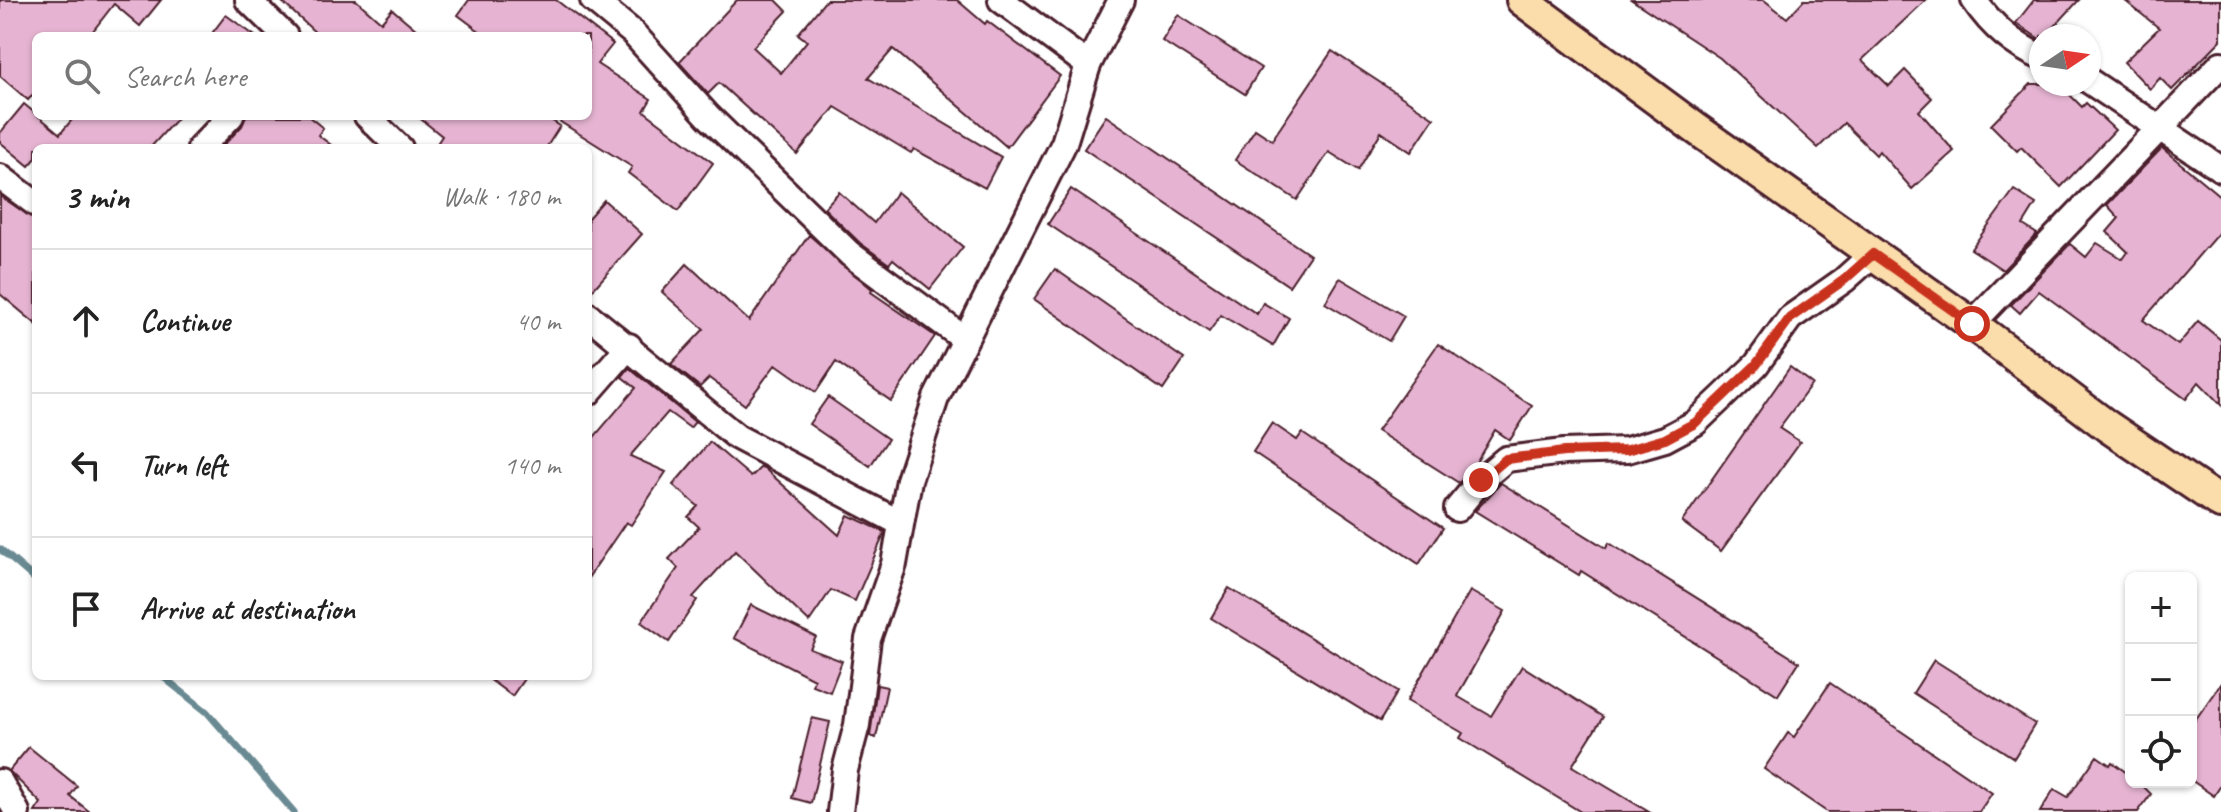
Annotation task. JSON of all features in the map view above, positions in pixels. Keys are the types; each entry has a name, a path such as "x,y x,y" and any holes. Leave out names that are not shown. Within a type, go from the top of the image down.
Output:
{"main road":[{"path":"1522,0 1972,324 2107,426 2221,503"}],"street":[{"path":"248,0 281,32"},
{"path":"593,0 632,32 708,116 850,254 963,338"},
{"path":"1001,0 1088,65"},
{"path":"840,812 845,770 857,725 868,639 894,564 909,480 936,398 963,338 1064,143 1088,65 1121,0"},
{"path":"1974,0 1988,19 2009,38 2029,50"},
{"path":"1972,324 2221,64"},
{"path":"2101,88 2221,169"},
{"path":"204,144 227,120"},
{"path":"371,120 396,144"},
{"path":"0,177 32,201"},
{"path":"1457,509 1481,480 1506,459 1564,452 1627,450 1665,439 1695,423 1756,365 1790,318 1844,280 1873,254"},
{"path":"592,318 737,437 900,523"},
{"path":"592,388 629,346"},
{"path":"0,782 17,812"}],"building":[{"path":"0,0 161,0 140,26 114,4 92,32 32,32 32,96 28,100 0,76"},
{"path":"280,0 356,0 381,22 392,9 419,32 315,32"},
{"path":"469,0 556,0 613,44 597,64 651,99 644,111 713,163 678,211 628,173 632,167 557,120 592,120 592,32 481,32 458,15"},
{"path":"737,0 776,0 787,11 753,47 781,73 807,41 798,34 826,0 957,0 985,24 987,21 1060,76 1007,147 893,49 868,78 1001,157 985,188 914,149 911,153 835,107 797,154 719,83 708,94 679,62"},
{"path":"1632,0 1764,0 1787,18 1804,0 1926,0 1862,60 1889,86 1905,70 1932,98 1919,111 1954,151 1912,189 1879,151 1876,155 1844,123 1818,148 1720,58"},
{"path":"2034,0 2079,0 2057,24 2029,24 2029,32 2016,23"},
{"path":"2124,0 2221,0 2221,40 2172,90 2160,78 2150,89 2124,62 2159,28"},
{"path":"226,15 249,32 213,32"},
{"path":"1178,15 1261,68 1245,94 1162,41"},
{"path":"1332,51 1434,118 1411,152 1381,132 1358,170 1329,152 1297,200 1235,160 1255,129 1272,140"},
{"path":"2029,86 2029,96 2071,96 2082,107 2086,103 2115,130 2061,187 2021,147 2017,151 1991,125"},
{"path":"24,104 32,111 32,120 43,120 60,134 72,120 175,120 154,144 32,144 32,163 29,166 0,142 0,133"},
{"path":"1106,116 1310,255 1289,286 1084,149"},
{"path":"244,120 313,120 323,128 318,135 330,144 225,144"},
{"path":"422,120 551,120 560,126 549,144 437,144 442,136"},
{"path":"2162,148 2221,197 2221,230 2143,320 2178,345 2198,321 2221,340 2221,405 2199,382 2186,399 2039,291 2020,313 2011,305 2070,244 2086,257 2097,243 2123,259 2128,252 2107,232 2119,218 2107,205"},
{"path":"1071,189 1257,314 1263,303 1289,318 1273,346 1221,315 1209,332 1048,224"},
{"path":"2014,190 2036,204 2023,225 2037,234 2003,270 1971,249"},
{"path":"839,192 874,223 897,192 963,247 930,289 893,259 889,264 860,243 824,208"},
{"path":"0,196 32,217 32,321 0,294"},
{"path":"604,200 642,234 592,290 592,214"},
{"path":"809,235 872,289 871,292 935,336 891,401 836,362 816,392 776,364 745,405 709,378 700,387 671,364 704,329 662,292 687,264 749,321"},
{"path":"1055,269 1184,359 1163,390 1034,299"},
{"path":"1340,278 1404,316 1389,341 1325,303"},
{"path":"1438,344 1532,406 1510,440 1495,430 1474,466 1459,483 1377,431"},
{"path":"1790,367 1812,384 1779,428 1800,442 1721,551 1682,522"},
{"path":"629,368 695,422 690,428 668,412 630,456 666,472 631,525 626,522 592,572 592,439 636,388 622,377"},
{"path":"828,397 888,439 870,466 809,424"},
{"path":"1272,423 1297,440 1302,433 1443,528 1419,564 1253,452"},
{"path":"710,442 751,477 761,467 764,468 839,535 848,515 885,532 855,601 831,590 809,622 735,551 693,597 697,600 669,642 641,622 678,568 669,559 699,527 688,517 698,506 673,485"},
{"path":"1501,483 1606,548 1609,543 1799,662 1778,695 1581,571 1579,575 1475,511"},
{"path":"1229,588 1398,691 1380,721 1211,618"},
{"path":"1470,591 1505,611 1457,696 1491,716 1522,666 1603,717 1572,766 1649,812 1581,812 1460,738 1463,733 1407,701"},
{"path":"751,605 816,637 810,649 842,661 830,692 812,685 814,679 734,638"},
{"path":"1934,660 2035,724 2014,758 1913,693"},
{"path":"490,680 523,680 512,696"},
{"path":"1830,683 1992,793 1979,812 1827,812 1764,769 1788,733 1794,737"},
{"path":"2221,683 2221,785 2214,796 2197,784 2197,717"},
{"path":"877,685 887,687 876,738 870,736"},
{"path":"812,718 830,722 811,803 792,798"},
{"path":"29,747 77,786 70,796 90,812 35,812 41,803 9,771"},
{"path":"2097,756 2125,772 2125,788 2145,788 2151,794 2138,812 2040,812 2054,789 2068,797"}],"waterway":[{"path":"0,549 32,577"},
{"path":"167,680 207,712 294,812"}],"route":[{"path":"1481,480 1506,459 1538,458 1564,452 1627,450 1665,439 1695,423 1724,399 1756,365 1790,318 1844,280 1873,254 1972,324"}]}
